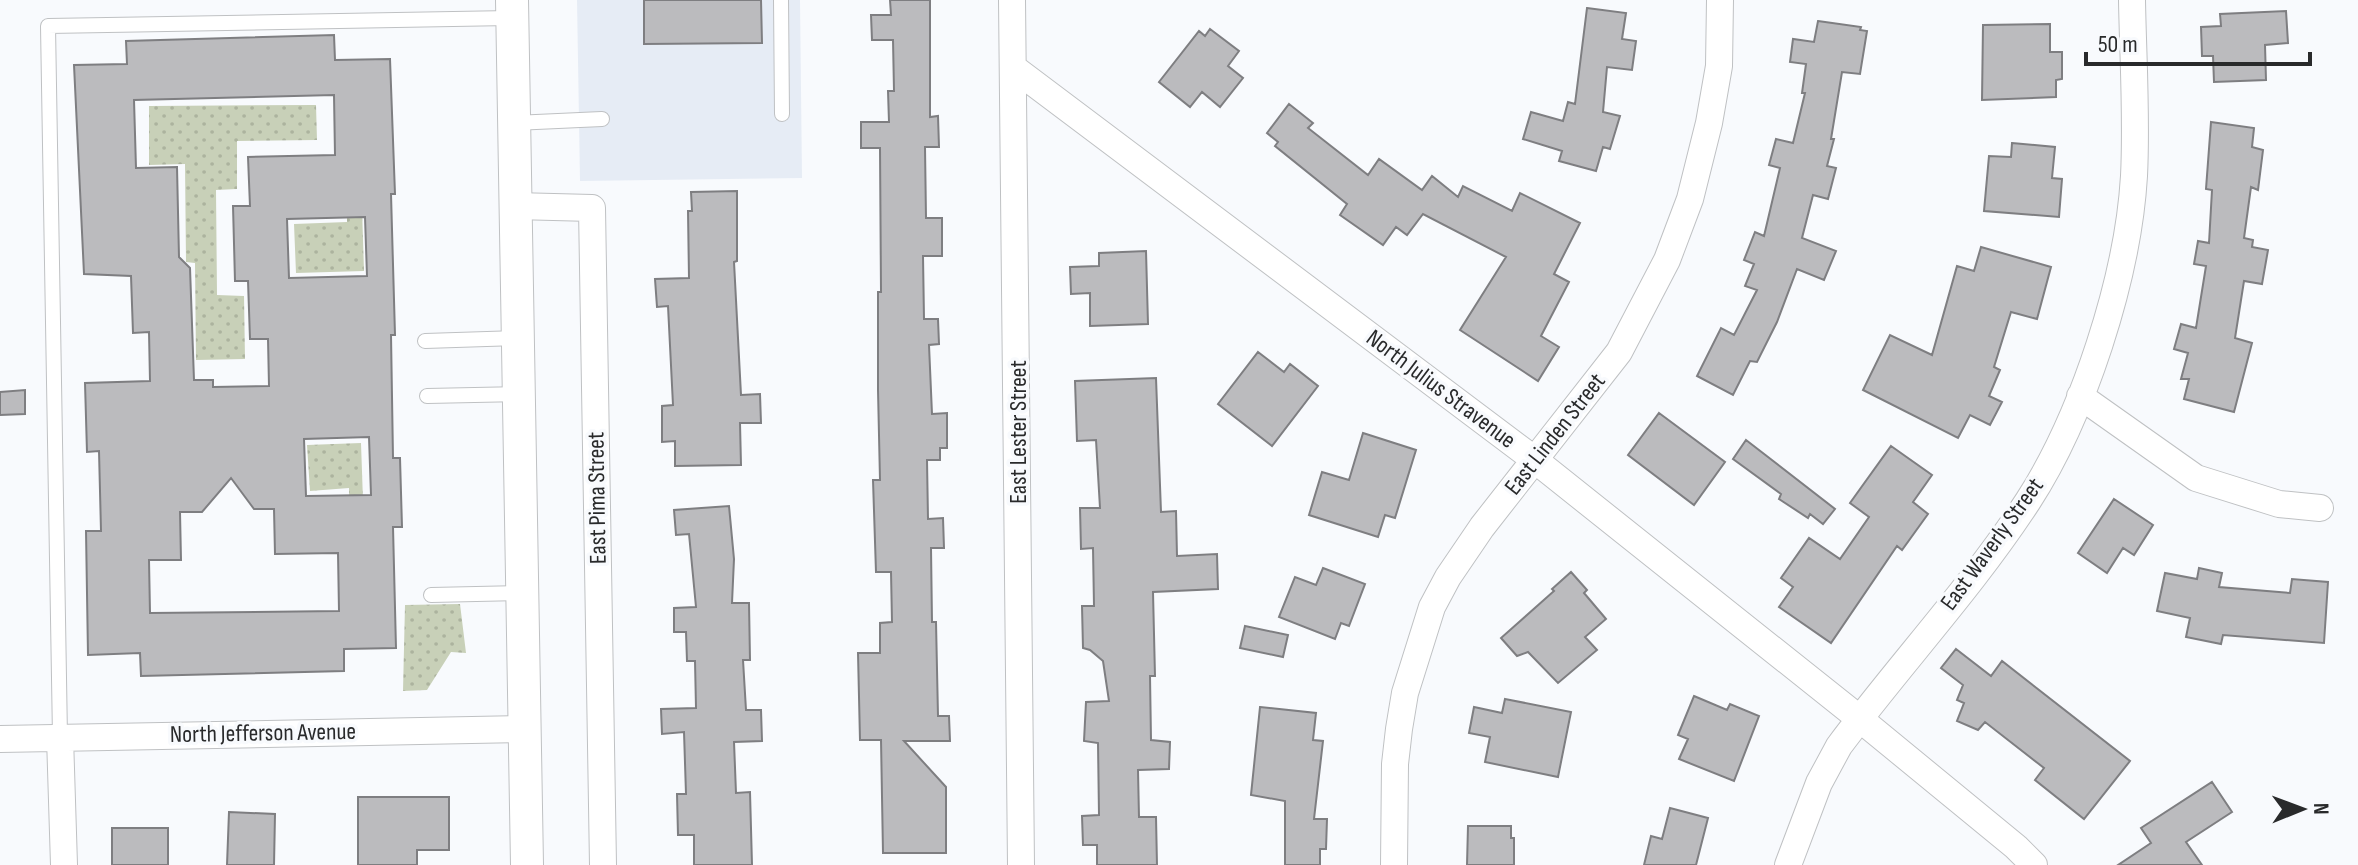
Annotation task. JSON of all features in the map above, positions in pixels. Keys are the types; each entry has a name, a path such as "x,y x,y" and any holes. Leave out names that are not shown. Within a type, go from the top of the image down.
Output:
{"street":[{"name":"East Lester Street","path":"1012,0 1021,865"},
{"name":"East Linden Street","path":"1394,865 1395,764 1399,729 1405,693 1432,607 1482,527 1536,462 1619,352 1667,260 1690,199 1709,123 1719,66 1720,0"},
{"name":"East Waverly Street","path":"1788,865 1819,783 1839,746 2028,501 2080,396 2111,304 2125,240 2133,178 2132,0"},
{"path":"512,9 527,865"},
{"name":"North Julius Stravenue","path":"1015,69 1536,462 1860,719 2034,865"},
{"name":"East Pima Street","path":"515,206 592,208 603,865"},
{"path":"2080,396 2196,478 2279,504 2320,508"},
{"name":"North Jefferson Avenue","path":"0,739 526,729"},
{"path":"60,737 64,865"}],"lane":[{"path":"781,0 782,114"},
{"path":"60,737 48,26 512,9"},
{"path":"514,123 602,119"},
{"path":"425,341 519,338"},
{"path":"427,396 520,394"},
{"path":"431,595 523,593"}],"shaded area":[{"path":"577,0 800,0 802,178 580,181"}],"green space":[{"path":"316,105 317,140 237,141 237,189 216,190 217,295 244,296 245,359 196,360 195,263 186,262 185,164 149,165 149,106"},
{"path":"362,208 364,271 296,273 294,224 347,222 347,209"},
{"path":"361,443 364,529 350,530 349,488 310,491 307,445"},
{"path":"460,604 466,653 451,652 427,690 403,691 405,605"}],"building":[{"path":"644,0 761,0 762,43 644,44"},
{"path":"890,0 930,0 930,117 938,116 939,147 925,147 926,218 942,218 942,256 923,256 924,319 938,319 939,344 929,345 932,414 947,413 947,448 940,448 940,460 927,460 928,519 943,518 944,548 931,548 932,622 936,622 938,716 949,716 950,741 904,741 946,787 946,853 883,853 881,740 860,740 858,653 880,653 880,623 892,622 891,572 876,572 873,480 880,480 880,148 861,148 861,122 889,122 888,91 894,91 893,40 872,40 871,15 891,15"},
{"path":"1587,8 1626,13 1622,39 1636,41 1632,70 1607,67 1603,112 1620,116 1610,149 1603,147 1596,171 1559,161 1562,151 1523,139 1531,112 1563,121 1568,102 1575,104"},
{"path":"2286,11 2288,43 2265,45 2266,80 2214,82 2213,56 2202,56 2201,27 2221,26 2220,14"},
{"path":"1818,21 1861,27 1860,30 1867,31 1860,74 1842,72 1831,139 1834,139 1827,166 1836,168 1828,199 1813,195 1802,238 1836,251 1824,280 1797,269 1777,322 1757,362 1750,361 1733,395 1697,376 1721,328 1734,335 1757,290 1745,286 1754,264 1744,260 1755,232 1764,236 1780,168 1769,165 1776,139 1793,143 1805,93 1802,93 1806,64 1790,62 1793,39 1814,42"},
{"path":"2050,24 2050,52 2062,52 2062,79 2056,80 2056,97 1982,100 1983,25"},
{"path":"1210,29 1239,51 1228,66 1243,78 1220,107 1202,92 1190,107 1159,82 1199,31 1205,36"},
{"path":"334,35 335,60 390,59 395,194 391,194 395,335 391,335 393,458 400,458 402,527 393,527 396,648 344,649 344,671 141,676 140,653 88,655 86,531 101,531 99,451 87,452 85,383 150,381 149,332 133,333 131,276 84,274 74,65 127,64 126,41","holes":["334,95 335,155 248,157 250,206 233,206 235,281 248,281 250,339 268,339 269,386 213,387 213,380 194,380 190,268 179,257 177,167 136,168 134,100","365,217 367,276 289,278 287,219","369,437 371,495 306,496 304,439","231,478 254,509 274,509 275,554 338,553 339,611 150,613 149,560 181,560 180,512 202,512"]},
{"path":"1289,104 1313,123 1308,128 1368,175 1379,159 1422,190 1432,176 1458,197 1463,186 1512,211 1520,193 1580,223 1554,274 1569,282 1541,336 1559,347 1538,381 1460,330 1506,257 1423,214 1407,235 1396,227 1383,245 1340,215 1347,204 1275,146 1278,142 1267,133"},
{"path":"2211,122 2254,128 2252,147 2263,150 2258,190 2251,187 2244,238 2253,240 2252,247 2268,250 2262,284 2244,281 2235,338 2252,343 2234,412 2184,399 2189,379 2181,379 2188,353 2174,349 2181,324 2196,328 2206,266 2194,264 2198,241 2209,243 2212,190 2206,189"},
{"path":"2012,143 2055,147 2052,178 2062,179 2059,217 1984,211 1989,156 2011,157"},
{"path":"737,191 737,261 734,262 741,395 760,394 761,423 740,423 741,465 675,466 675,441 662,442 662,406 673,405 668,306 657,307 655,279 689,278 688,211 692,211 691,192"},
{"path":"1981,247 2051,267 2037,319 2011,312 1994,367 2000,370 1989,396 2002,402 1990,425 1970,415 1958,438 1863,390 1890,335 1932,355 1957,266 1974,271"},
{"path":"1146,251 1148,324 1090,326 1090,293 1071,294 1070,267 1099,266 1099,253"},
{"path":"1258,352 1284,372 1290,364 1318,386 1272,446 1218,404"},
{"path":"1156,378 1161,512 1176,511 1177,556 1217,554 1218,589 1153,592 1155,676 1150,676 1151,740 1170,742 1169,769 1138,770 1139,817 1156,817 1157,865 1097,865 1097,845 1083,845 1082,816 1099,815 1098,743 1084,741 1086,702 1109,701 1103,661 1083,648 1082,606 1094,606 1093,548 1081,549 1080,508 1100,508 1096,440 1077,441 1075,381"},
{"path":"25,390 25,414 0,415 0,392"},
{"path":"1659,413 1725,462 1694,505 1628,455"},
{"path":"1363,433 1416,450 1395,518 1385,515 1378,537 1309,515 1322,472 1349,480"},
{"path":"1746,440 1835,509 1823,524 1779,499 1781,494 1733,459"},
{"path":"1891,446 1932,475 1913,502 1928,514 1902,550 1897,546 1831,643 1779,607 1793,587 1781,578 1809,538 1840,559 1869,517 1850,503"},
{"path":"2114,499 2153,525 2134,555 2123,548 2107,573 2078,553"},
{"path":"729,506 734,559 732,603 749,603 750,660 743,660 746,710 761,710 762,741 734,742 736,793 750,792 752,865 694,865 694,835 678,835 677,794 686,794 684,732 662,734 661,709 696,708 695,661 687,661 686,632 674,632 674,608 696,607 689,534 676,535 674,510"},
{"path":"1323,568 1365,584 1349,626 1341,623 1335,639 1279,617 1295,577 1316,585"},
{"path":"2199,568 2222,573 2219,587 2290,593 2292,579 2328,582 2324,643 2223,635 2221,644 2186,637 2190,618 2157,611 2165,573 2197,579"},
{"path":"1571,572 1606,619 1585,637 1597,650 1558,683 1528,652 1517,656 1501,638"},
{"path":"1245,626 1288,635 1283,657 1240,648"},
{"path":"1956,649 1991,676 2002,661 2130,761 2084,819 2035,780 2044,768 1985,722 1978,730 1957,721 1964,703 1957,700 1963,685 1941,668"},
{"path":"1694,696 1727,710 1730,704 1759,716 1734,781 1679,759 1688,739 1678,735"},
{"path":"1505,699 1571,712 1558,777 1485,762 1490,737 1469,733 1474,707 1502,713"},
{"path":"1260,707 1316,713 1313,740 1323,741 1314,819 1327,819 1326,849 1320,849 1320,865 1285,865 1285,801 1251,795"},
{"path":"2212,782 2232,812 2186,842 2202,865 2118,865 2151,843 2141,828"},
{"path":"358,797 449,797 449,850 417,850 417,865 358,865"},
{"path":"1670,808 1708,818 1696,865 1644,865 1651,836 1662,839"},
{"path":"229,812 275,814 274,865 227,865"},
{"path":"1468,826 1511,826 1514,865 1467,865"},
{"path":"112,828 168,828 168,865 112,865"}]}
